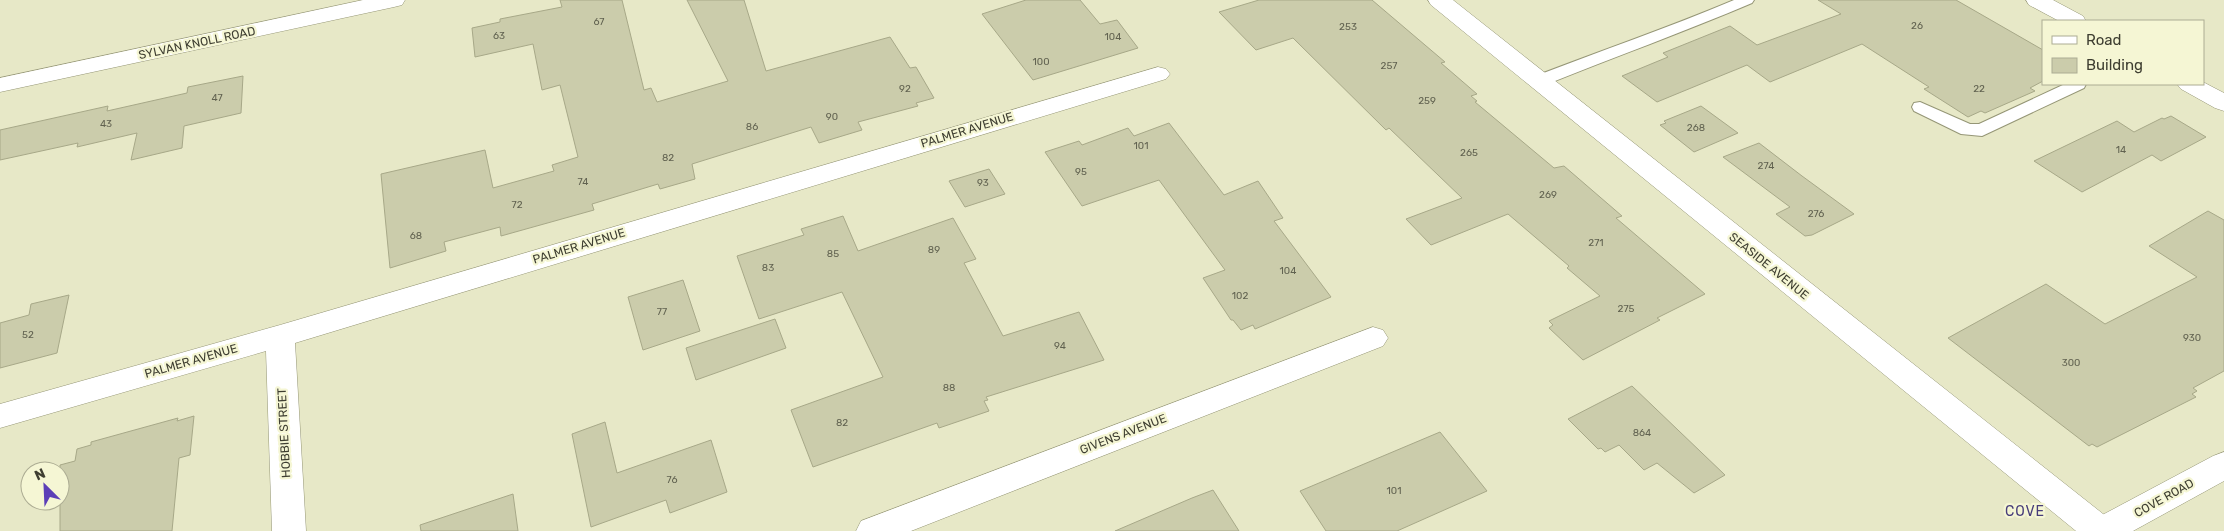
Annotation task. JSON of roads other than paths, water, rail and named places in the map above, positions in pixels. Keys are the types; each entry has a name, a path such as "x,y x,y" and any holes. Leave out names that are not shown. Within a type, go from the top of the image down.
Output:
{"street":[{"name":"SYLVAN KNOLL ROAD","path":"0,85 394,0"},
{"name":"SEASIDE AVENUE","path":"1439,0 2100,531"},
{"path":"2036,0 2073,20"},
{"name":"PALMER AVENUE","path":"0,416 280,336 1158,74"},
{"path":"2190,85 2224,103"},
{"name":"HOBBIE STREET","path":"280,336 289,531"},
{"name":"GIVENS AVENUE","path":"873,531 1372,338"},
{"name":"COVE ROAD","path":"2104,531 2224,465"}],"lane":[{"path":"1539,81 1606,54 1676,30 1746,0"},
{"path":"1920,107 1967,130 1982,130 2076,85"}],"district":[{"name":"COVE","path":"2025,511"}]}
